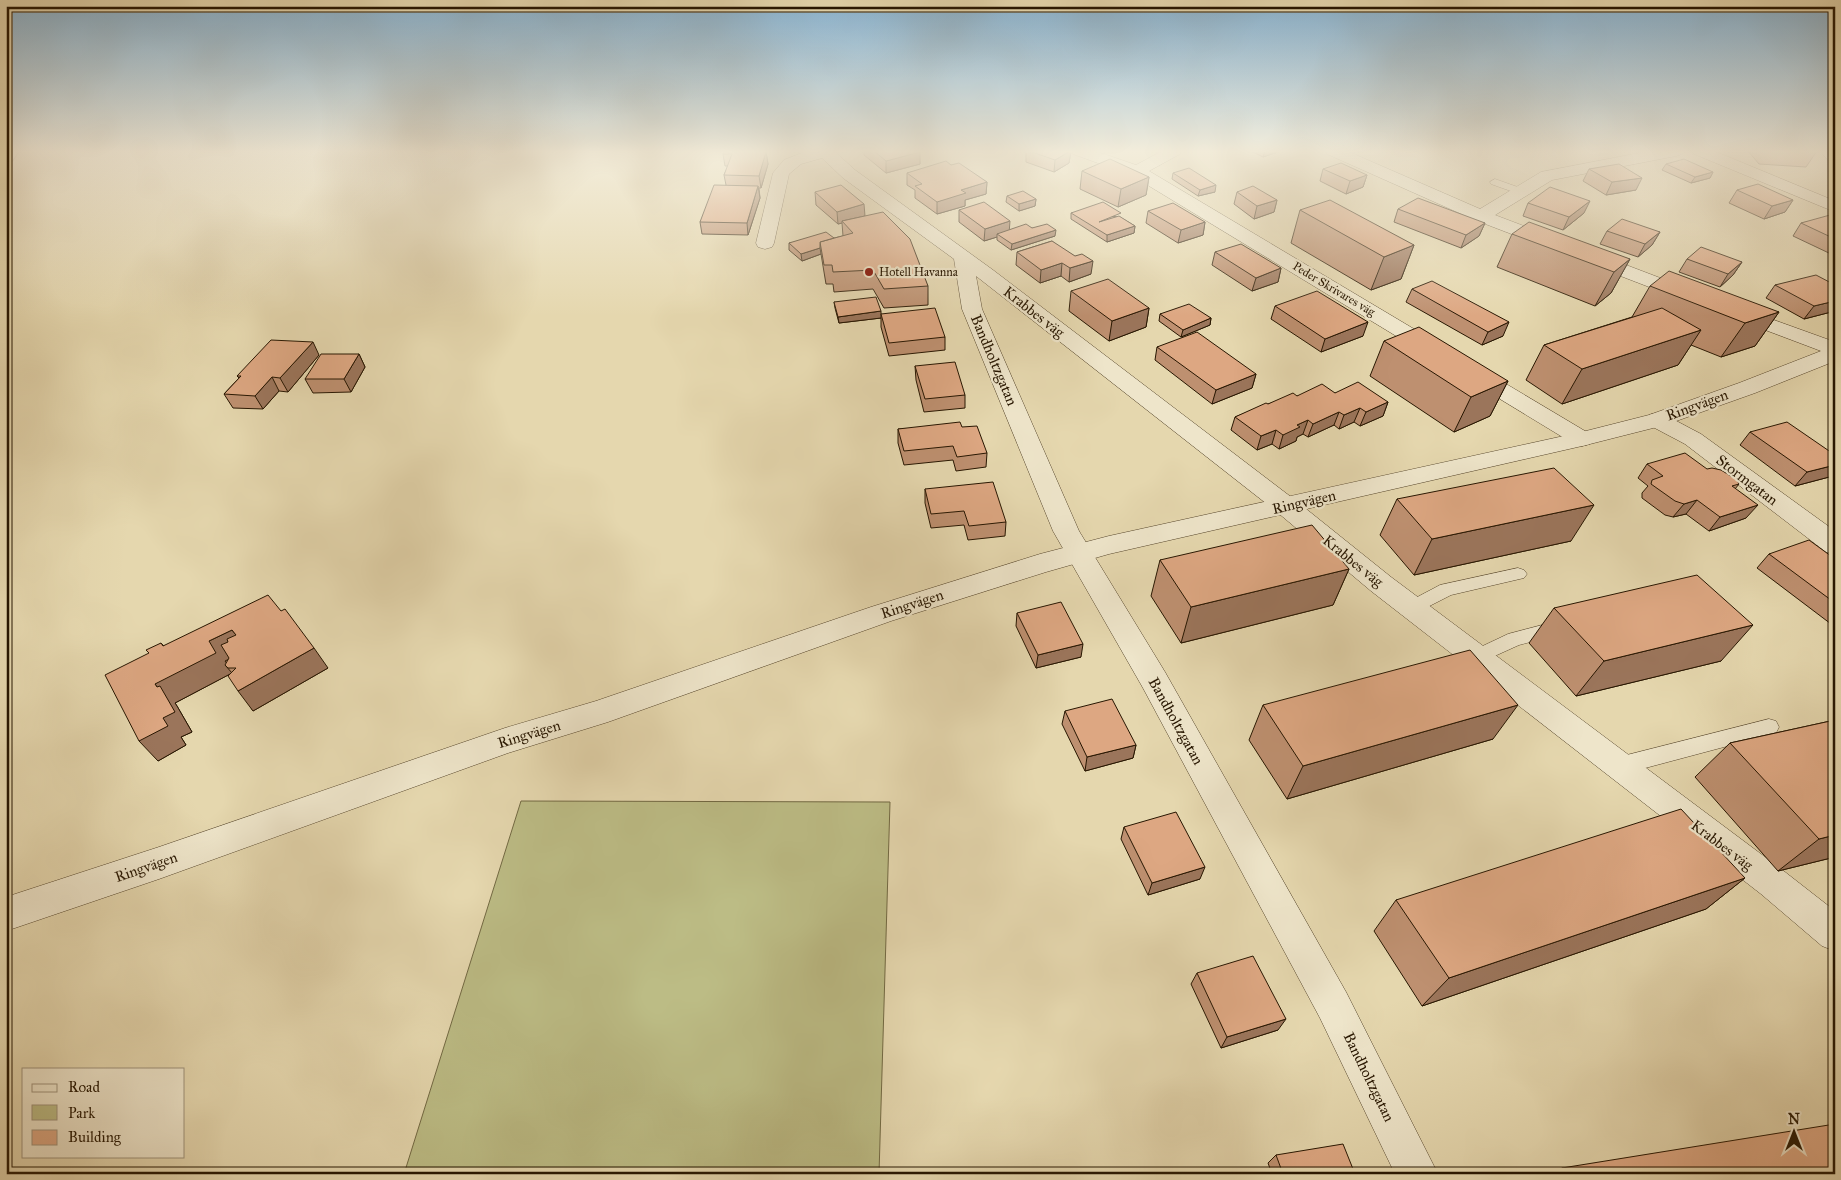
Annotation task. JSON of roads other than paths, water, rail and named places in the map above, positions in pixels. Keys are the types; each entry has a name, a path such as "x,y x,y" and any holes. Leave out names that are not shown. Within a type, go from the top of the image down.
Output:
{"street":[{"path":"765,244 773,206"},
{"name":"Krabbes väg","path":"890,206 962,258 1286,506 1412,608 1773,883 1835,934"},
{"name":"Peder Skrivares väg","path":"1195,206 1582,440"},
{"path":"1459,206 1835,349"},
{"path":"1482,216 1499,206"},
{"name":"Bandholtzgatan","path":"962,258 972,309 1066,531 1154,680 1333,1005 1417,1174"},
{"name":"Ringvägen","path":"6,914 505,741 596,713 880,614 1078,553 1109,544 1582,440 1657,420 1835,353"},
{"name":"Stormgatan","path":"1657,420 1693,440 1835,545"}],"lane":[{"path":"1412,608 1446,590 1518,574"},
{"path":"1477,657 1514,639 1571,625"},
{"path":"1620,766 1769,728"}],"place":[{"name":"Hotell Havanna","path":"869,272"}]}
